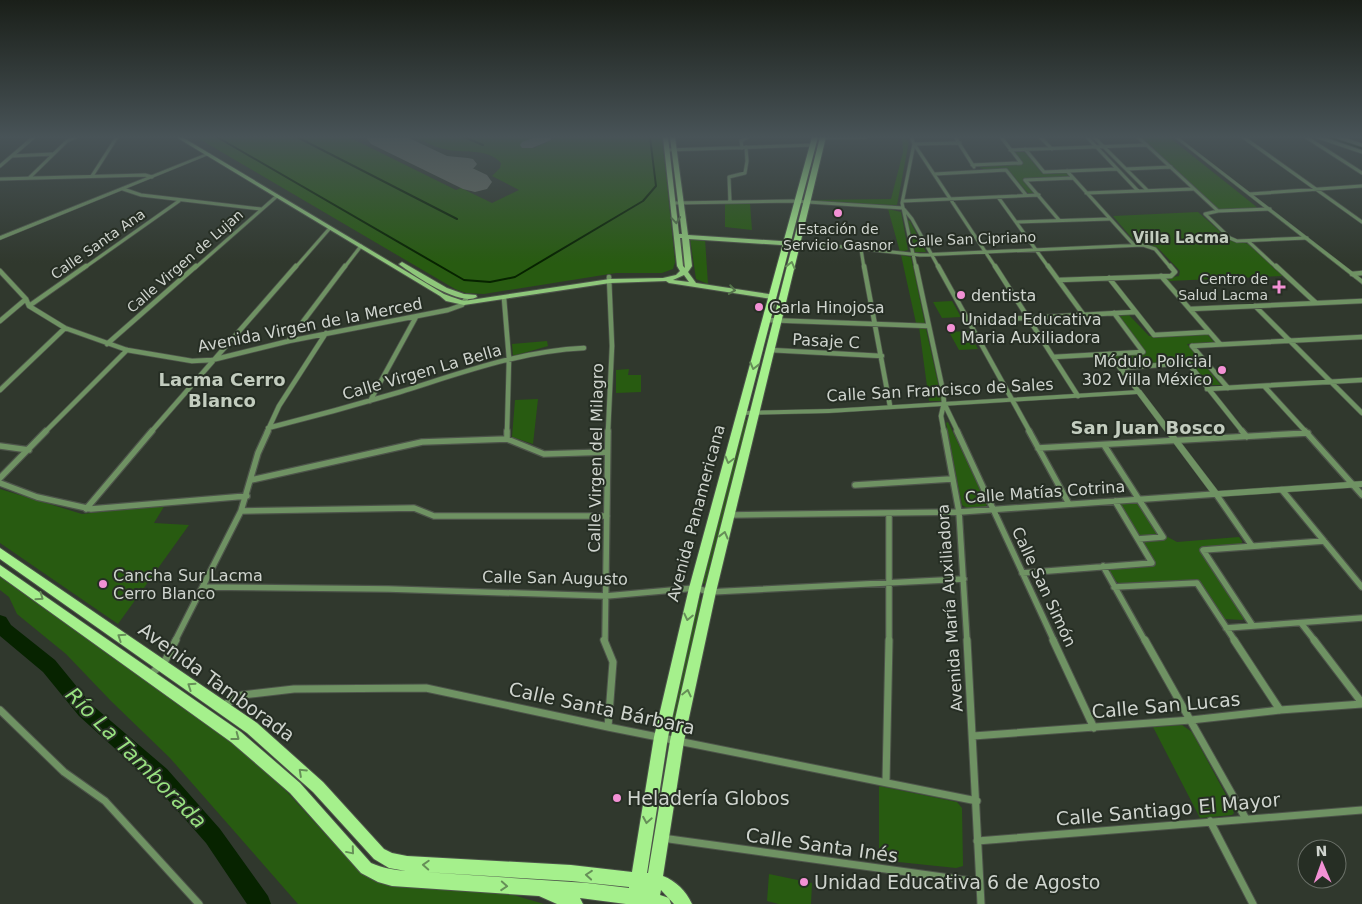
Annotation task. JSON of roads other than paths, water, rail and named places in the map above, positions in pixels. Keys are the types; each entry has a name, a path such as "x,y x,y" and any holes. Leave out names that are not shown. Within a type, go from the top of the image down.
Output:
{"main road":[{"path":"250,179 449,299 504,298 610,279 663,280 693,283 772,297"},
{"path":"261,179 466,300 610,279 664,276 689,266 682,202 677,179"},
{"path":"673,179 677,236 682,269 693,283"},
{"name":"Avenida Panamericana","path":"655,903 654,881 677,740 729,515 766,320 805,179"},
{"name":"Avenida Panamericana","path":"634,900 661,737 695,588 769,350 807,204 811,179"},
{"name":"Calle San Cipriano","path":"677,236 796,243"},
{"path":"663,280 682,269"},
{"name":"Avenida Tamborada","path":"0,553 252,728 318,787 369,846 390,860 407,864 654,881 670,886 684,904"},
{"name":"Avenida Tamborada","path":"0,570 259,756 295,788 366,868 392,878 537,888 655,903"},
{"path":"537,888 575,904"}],"street":[{"path":"0,238 147,179"},
{"path":"729,179 730,202"},
{"name":"Avenida María Auxiliadora","path":"907,179 903,208 944,403 941,416 951,478 959,512 977,801 977,841 981,904"},
{"path":"938,179 1078,396"},
{"path":"1013,179 1026,195"},
{"path":"1045,179 1025,180 1059,220"},
{"path":"1075,179 1134,245"},
{"path":"1127,179 1138,191"},
{"path":"1137,179 1148,190"},
{"path":"1183,179 1218,211"},
{"path":"1231,179 1362,282"},
{"path":"1302,179 1362,222"},
{"path":"1250,194 1362,186"},
{"path":"1086,193 1192,188"},
{"path":"123,189 141,195 180,201 262,209"},
{"path":"903,201 1039,195"},
{"name":"Calle Virgen de Lujan","path":"107,344 277,196"},
{"path":"998,197 1083,314"},
{"name":"Calle Santa Ana","path":"29,306 180,201"},
{"path":"674,202 798,202 903,208 912,219 1069,504"},
{"path":"1270,209 1205,213 1230,238 1237,241 1307,238"},
{"path":"1016,222 1109,219"},
{"path":"86,509 212,360 330,228"},
{"path":"1248,241 1316,303"},
{"name":"Calle San Cipriano","path":"796,243 913,255 1147,246 1160,254 1173,269 1174,274 1160,276"},
{"path":"289,341 361,246"},
{"path":"861,249 890,406"},
{"path":"0,271 26,299 29,306"},
{"path":"1352,274 1362,273"},
{"path":"1059,280 1160,276 1220,344"},
{"path":"1109,278 1154,335 1209,332"},
{"name":"Calle Virgen del Milagro","path":"608,727 613,662 604,639 608,516 607,452 612,346 610,279"},
{"path":"504,298 509,359 506,439"},
{"path":"0,321 26,299"},
{"name":"Avenida Virgen de la Merced","path":"29,306 65,328 107,344 127,350 192,361 212,360 326,333 448,310 466,300"},
{"path":"1190,309 1362,301"},
{"path":"1255,306 1362,413"},
{"path":"968,321 1136,312"},
{"path":"1053,357 1143,352 1114,313"},
{"path":"370,401 416,317"},
{"path":"766,320 929,326"},
{"path":"0,390 65,328"},
{"path":"149,676 161,665 204,587 241,511 252,480 258,453 279,406 326,333"},
{"path":"1228,388 1192,346 1362,337"},
{"name":"Calle Virgen La Bella","path":"268,428 370,401 509,359 549,350 584,348"},
{"path":"0,478 127,350"},
{"name":"Pasaje C","path":"769,350 882,356"},
{"path":"1109,354 1216,494 1252,546"},
{"path":"1120,368 1188,363 1247,437"},
{"path":"1207,389 1362,380"},
{"path":"1264,386 1358,485 1362,495"},
{"name":"Calle San Francisco de Sales","path":"748,413 1139,392"},
{"name":"Calle San Simón","path":"944,403 1094,728"},
{"path":"1038,448 1308,433"},
{"path":"252,480 410,444 506,439 544,454 607,452"},
{"path":"1104,445 1163,536 1138,539"},
{"path":"0,446 29,450"},
{"path":"855,484 951,478"},
{"path":"0,483 37,497 86,509 247,496"},
{"name":"Calle Matías Cotrina","path":"729,515 959,512 1358,485"},
{"path":"1282,490 1362,587"},
{"path":"1022,573 1152,563 1115,501"},
{"path":"241,511 414,508 434,516 608,516"},
{"path":"886,781 890,584 889,514"},
{"path":"1253,626 1203,550 1324,541"},
{"path":"1103,566 1246,818"},
{"name":"Calle San Augusto","path":"204,587 389,589 606,596 695,588 710,592 964,579"},
{"path":"1114,587 1197,583 1280,710"},
{"path":"1226,628 1362,618"},
{"path":"1302,623 1362,704"},
{"name":"Calle Santa Bárbara","path":"221,707 230,700 242,696 294,689 426,688 608,727 886,781 977,801"},
{"name":"Calle San Lucas","path":"973,736 1094,728 1362,704"},
{"path":"0,710 64,772 105,801 199,904"},
{"name":"Calle Santiago El Mayor","path":"977,841 1362,810"},
{"path":"1210,821 1253,904"},
{"name":"Calle Santa Inés","path":"662,838 979,882"}],"waterway":[{"path":"290,179 464,280 490,282 515,277 643,201 656,186 655,179"},
{"path":"379,179 457,219"},
{"name":"Río La Tamborada","path":"0,622 5,630 49,666 85,710 160,776 213,836 260,904"}],"place":[{"name":"Estación de Servicio Gasnor","path":"838,213"},
{"name":"Centro de Salud Lacma","path":"1279,287"},
{"name":"dentista","path":"961,295"},
{"name":"Carla Hinojosa","path":"759,307"},
{"name":"Unidad Educativa Maria Auxiliadora","path":"951,328"},
{"name":"Módulo Policial 302 Villa México","path":"1222,370"},
{"name":"Cancha Sur Lacma Cerro Blanco","path":"103,584"},
{"name":"Heladería Globos","path":"617,798"},
{"name":"Unidad Educativa 6 de Agosto","path":"804,882"}],"district":[{"name":"Villa Lacma","path":"1181,238"},
{"name":"Lacma Cerro Blanco","path":"222,389"},
{"name":"San Juan Bosco","path":"1148,427"}]}
